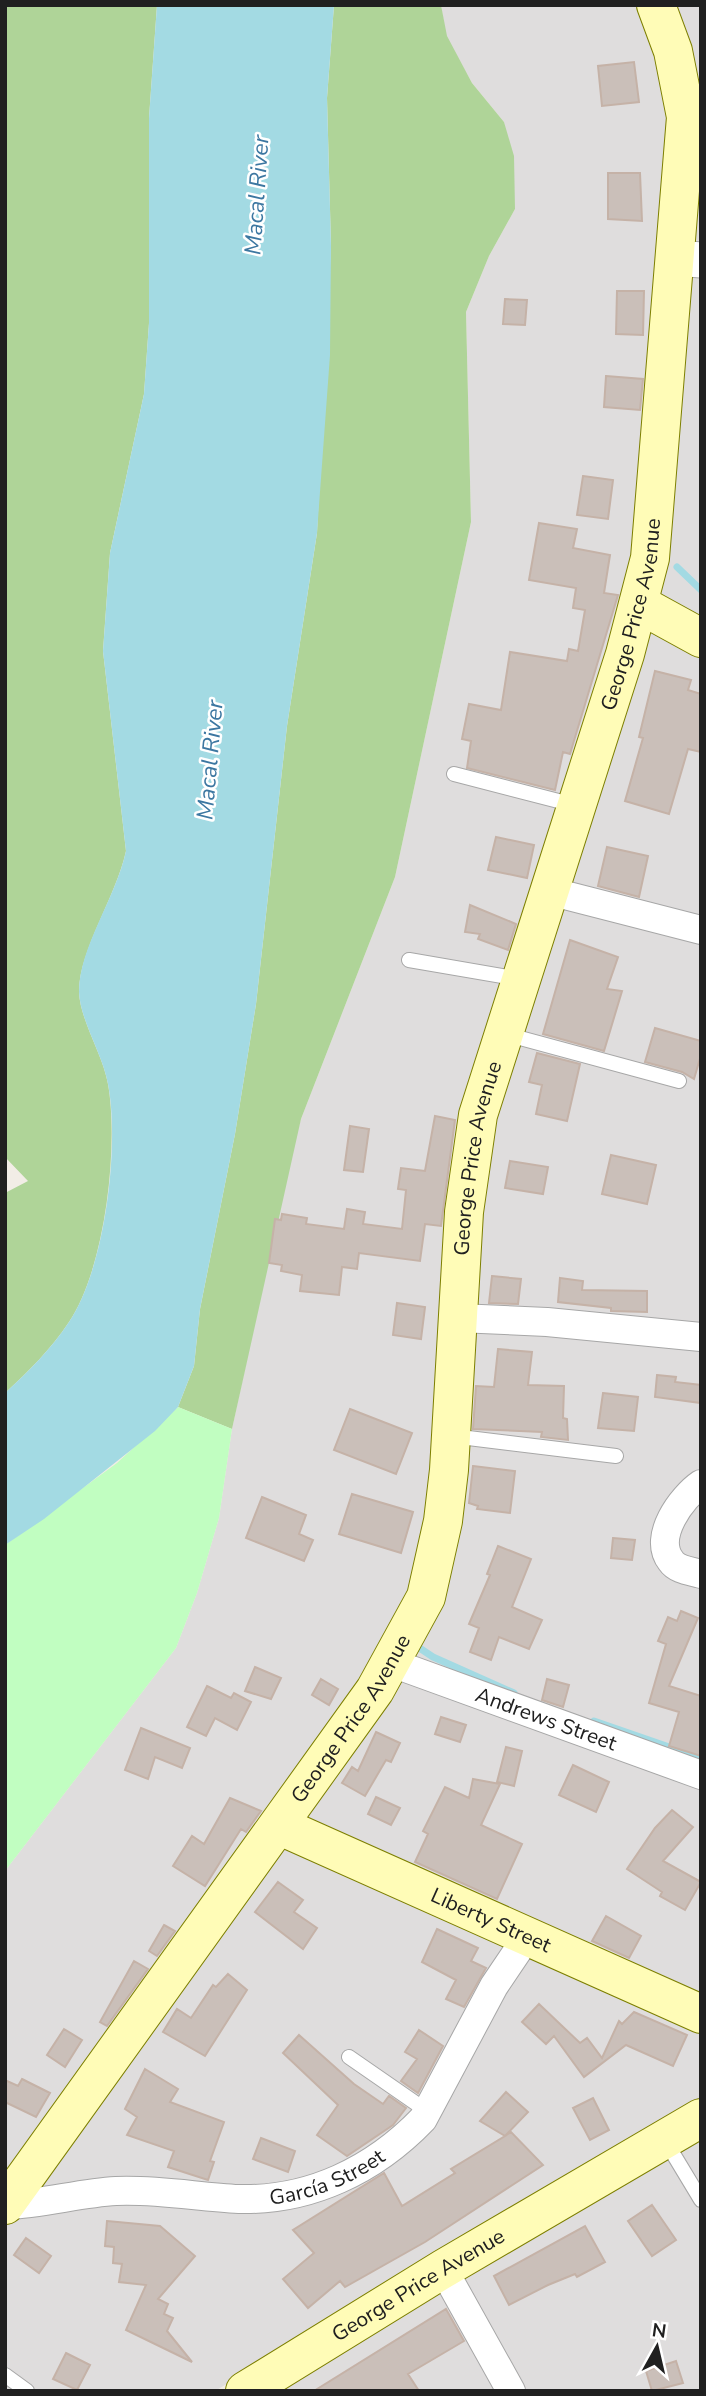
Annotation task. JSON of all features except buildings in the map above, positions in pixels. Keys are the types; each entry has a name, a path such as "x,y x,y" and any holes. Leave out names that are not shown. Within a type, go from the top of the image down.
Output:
{"main road":[{"name":"George Price Avenue","path":"6,2205 280,1826 392,1663 426,1597 443,1521 471,1154 478,1115 642,594 654,527 688,259 686,117 673,51 656,5"},
{"path":"642,594 701,613"},
{"path":"642,594 701,638"},
{"name":"Liberty Street","path":"280,1826 701,2014"},
{"name":"George Price Avenue","path":"245,2391 443,2269 664,2137 701,2118"}],"street":[{"path":"549,891 701,930"},
{"path":"458,1318 547,1322 701,1337"},
{"path":"701,1484 674,1514 667,1533 666,1549 670,1561 682,1569 701,1574"},
{"name":"Andrews Street","path":"392,1663 701,1775"},
{"name":"García Street","path":"6,2205 118,2191 238,2199 286,2194 351,2176 406,2136 427,2111 494,1986 527,1937"},
{"path":"443,2269 512,2391"}],"lane":[{"path":"454,774 577,806"},
{"path":"409,961 521,979"},
{"path":"503,1033 680,1081"},
{"path":"451,1436 616,1456"},
{"path":"349,2057 427,2111"},
{"path":"664,2137 701,2200"},
{"path":"5,2375 27,2391"}],"shaded area":[{"path":"441,5 701,5 701,2098 215,2391 5,2391 5,1871 176,1648 197,1593 219,1518 232,1429 291,1154 301,1119 395,877 471,522 466,312 489,256 515,209 504,122 472,83 446,36"},
{"path":"701,2135 701,2391 279,2391"}],"green space":[{"path":"5,5 157,5 149,118 149,323 144,394 110,553 103,651 126,851 85,959 79,992 83,1014 108,1084 112,1140 110,1173 100,1240 81,1299 55,1341 5,1393 5,1193 28,1181 5,1157"},
{"path":"334,5 441,5 447,36 472,83 504,122 514,156 515,209 489,256 466,312 471,522 395,877 301,1119 232,1429 178,1407 194,1366 200,1309 235,1134 256,1004 287,726 317,533 331,246 327,98"},
{"path":"178,1407 232,1429 219,1518 197,1593 176,1648 5,1871 5,1545 117,1463"}],"water":[{"name":"Macal River","path":"157,5 334,5 327,98 331,246 330,355 317,533 287,726 256,1004 235,1134 200,1309 194,1366 178,1407 155,1431 44,1519 5,1545 5,1393 55,1341 82,1299 100,1240 110,1173 112,1140 108,1084 83,1014 79,992 91,940 126,851 103,651 110,553 144,394 149,323 149,118"}],"waterway":[{"path":"677,567 701,590"},
{"path":"415,1645 433,1657 514,1693"},
{"path":"594,1721 701,1758"}]}
